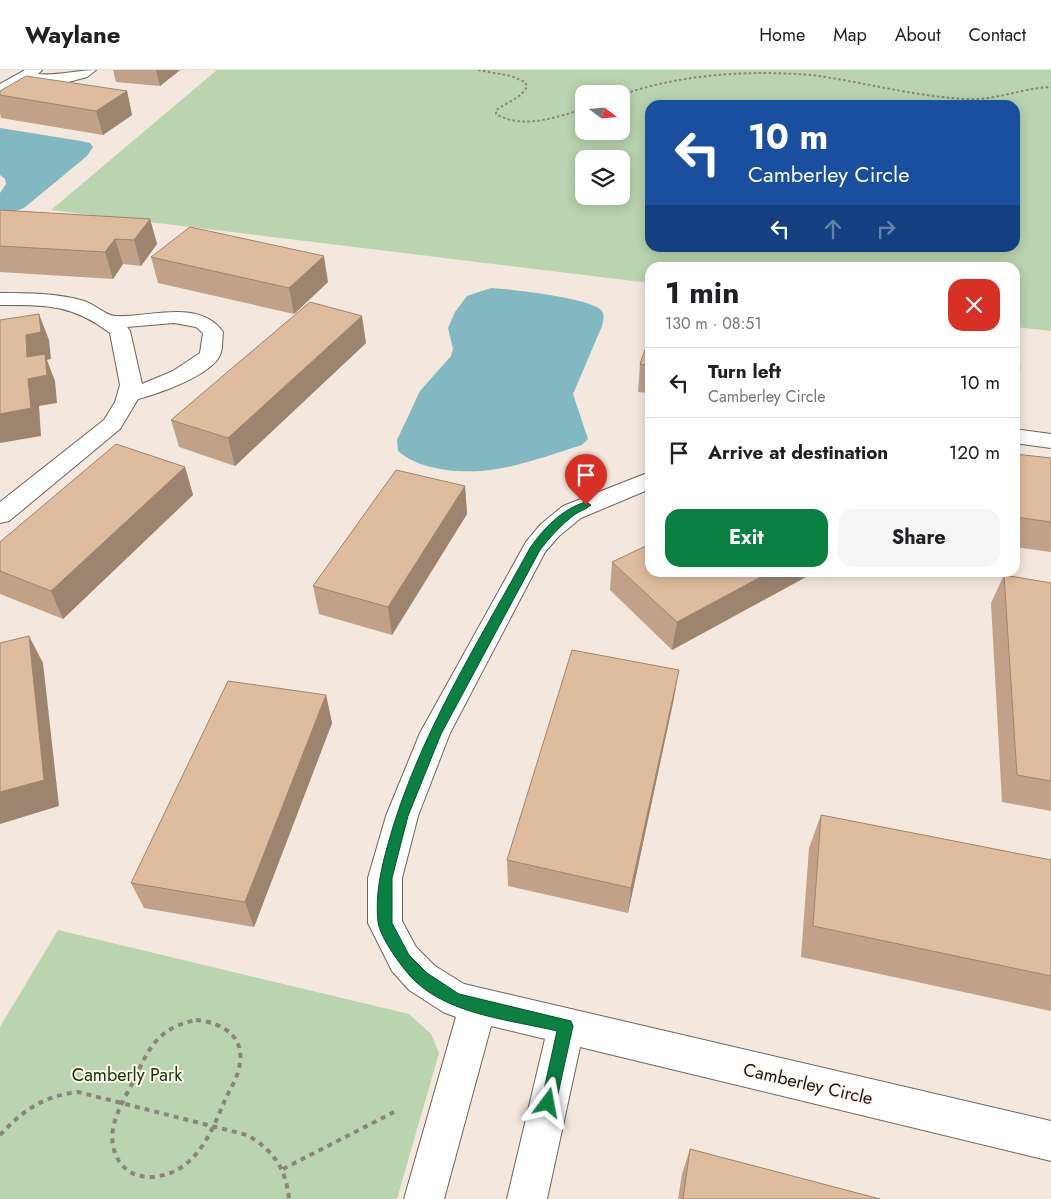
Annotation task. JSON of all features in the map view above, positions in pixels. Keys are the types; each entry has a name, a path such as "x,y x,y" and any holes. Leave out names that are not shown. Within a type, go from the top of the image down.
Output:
{"street":[{"path":"0,90 28,74 64,79 76,77 89,70"},
{"path":"0,299 74,303 94,311 120,331 131,385 126,402 112,424 0,515"},
{"path":"110,322 174,317 202,322 213,332 210,355 191,371 166,385 128,395"},
{"path":"1020,437 1051,441"},
{"name":"Camberley Circle","path":"645,482 572,512 550,530 536,548 435,733 402,816 386,878 385,923 404,959 422,978 456,1000 1051,1141"},
{"path":"424,1199 478,1005"},
{"path":"527,1199 566,1026"}],"path":[{"path":"478,70 511,76 525,82 527,87 522,94 496,110 496,114 500,117 519,121 532,121 575,110"},
{"path":"630,91 646,85 680,78 759,71 813,75 853,84 953,98 989,98 1051,87"},
{"path":"196,1020 210,1021 222,1025 231,1032 240,1056 238,1071 213,1127 198,1154 177,1170 164,1176 134,1175 119,1162 112,1145 115,1119 149,1050 158,1039 181,1023 196,1020"},
{"path":"0,1134 28,1107 59,1093 78,1092 247,1135 271,1151 283,1169 288,1186 289,1199"},
{"path":"283,1169 394,1112"}],"green space":[{"path":"217,70 1051,70 1051,331 1020,328 1020,262 645,262 645,282 51,210"},
{"name":"Camberly Park","path":"58,930 409,1014 431,1034 439,1053 397,1199 0,1199 0,1027"}],"water":[{"path":"0,128 81,141 90,143 93,147 87,156 24,208 0,216 0,193 6,184 5,179 0,175"},
{"path":"491,288 568,298 595,306 602,311 604,316 602,326 573,394 588,439 582,445 529,462 485,471 445,470 419,463 398,451 397,440 420,391 451,356 453,349 448,328 455,312 467,296"}],"building":[{"path":"26,76 127,91 96,111 0,95 0,91"},
{"path":"0,210 150,219 134,240 115,239 105,252 0,246"},
{"path":"190,227 324,256 289,288 151,257"},
{"path":"310,302 362,316 228,438 171,420"},
{"path":"39,314 41,332 26,335 27,357 45,354 47,375 28,379 31,408 0,414 0,320"},
{"path":"645,350 645,365 640,364"},
{"path":"116,444 185,467 51,591 0,571 0,542"},
{"path":"1020,455 1051,458 1051,522 1020,518"},
{"path":"396,470 465,486 388,607 313,586"},
{"path":"645,546 645,577 761,577 677,622 612,562"},
{"path":"1004,577 1051,583 1051,781 1017,775"},
{"path":"29,636 44,780 0,792 0,643"},
{"path":"572,650 679,670 631,888 507,860"},
{"path":"228,681 326,695 245,902 131,883"},
{"path":"821,815 1051,860 1051,976 813,926"},
{"path":"690,1149 880,1199 683,1199"}],"route":[{"path":"548,1103 566,1026 456,1000 422,978 404,959 385,923 386,878 402,816 435,733 536,548 550,530 572,512 586,505"}]}
